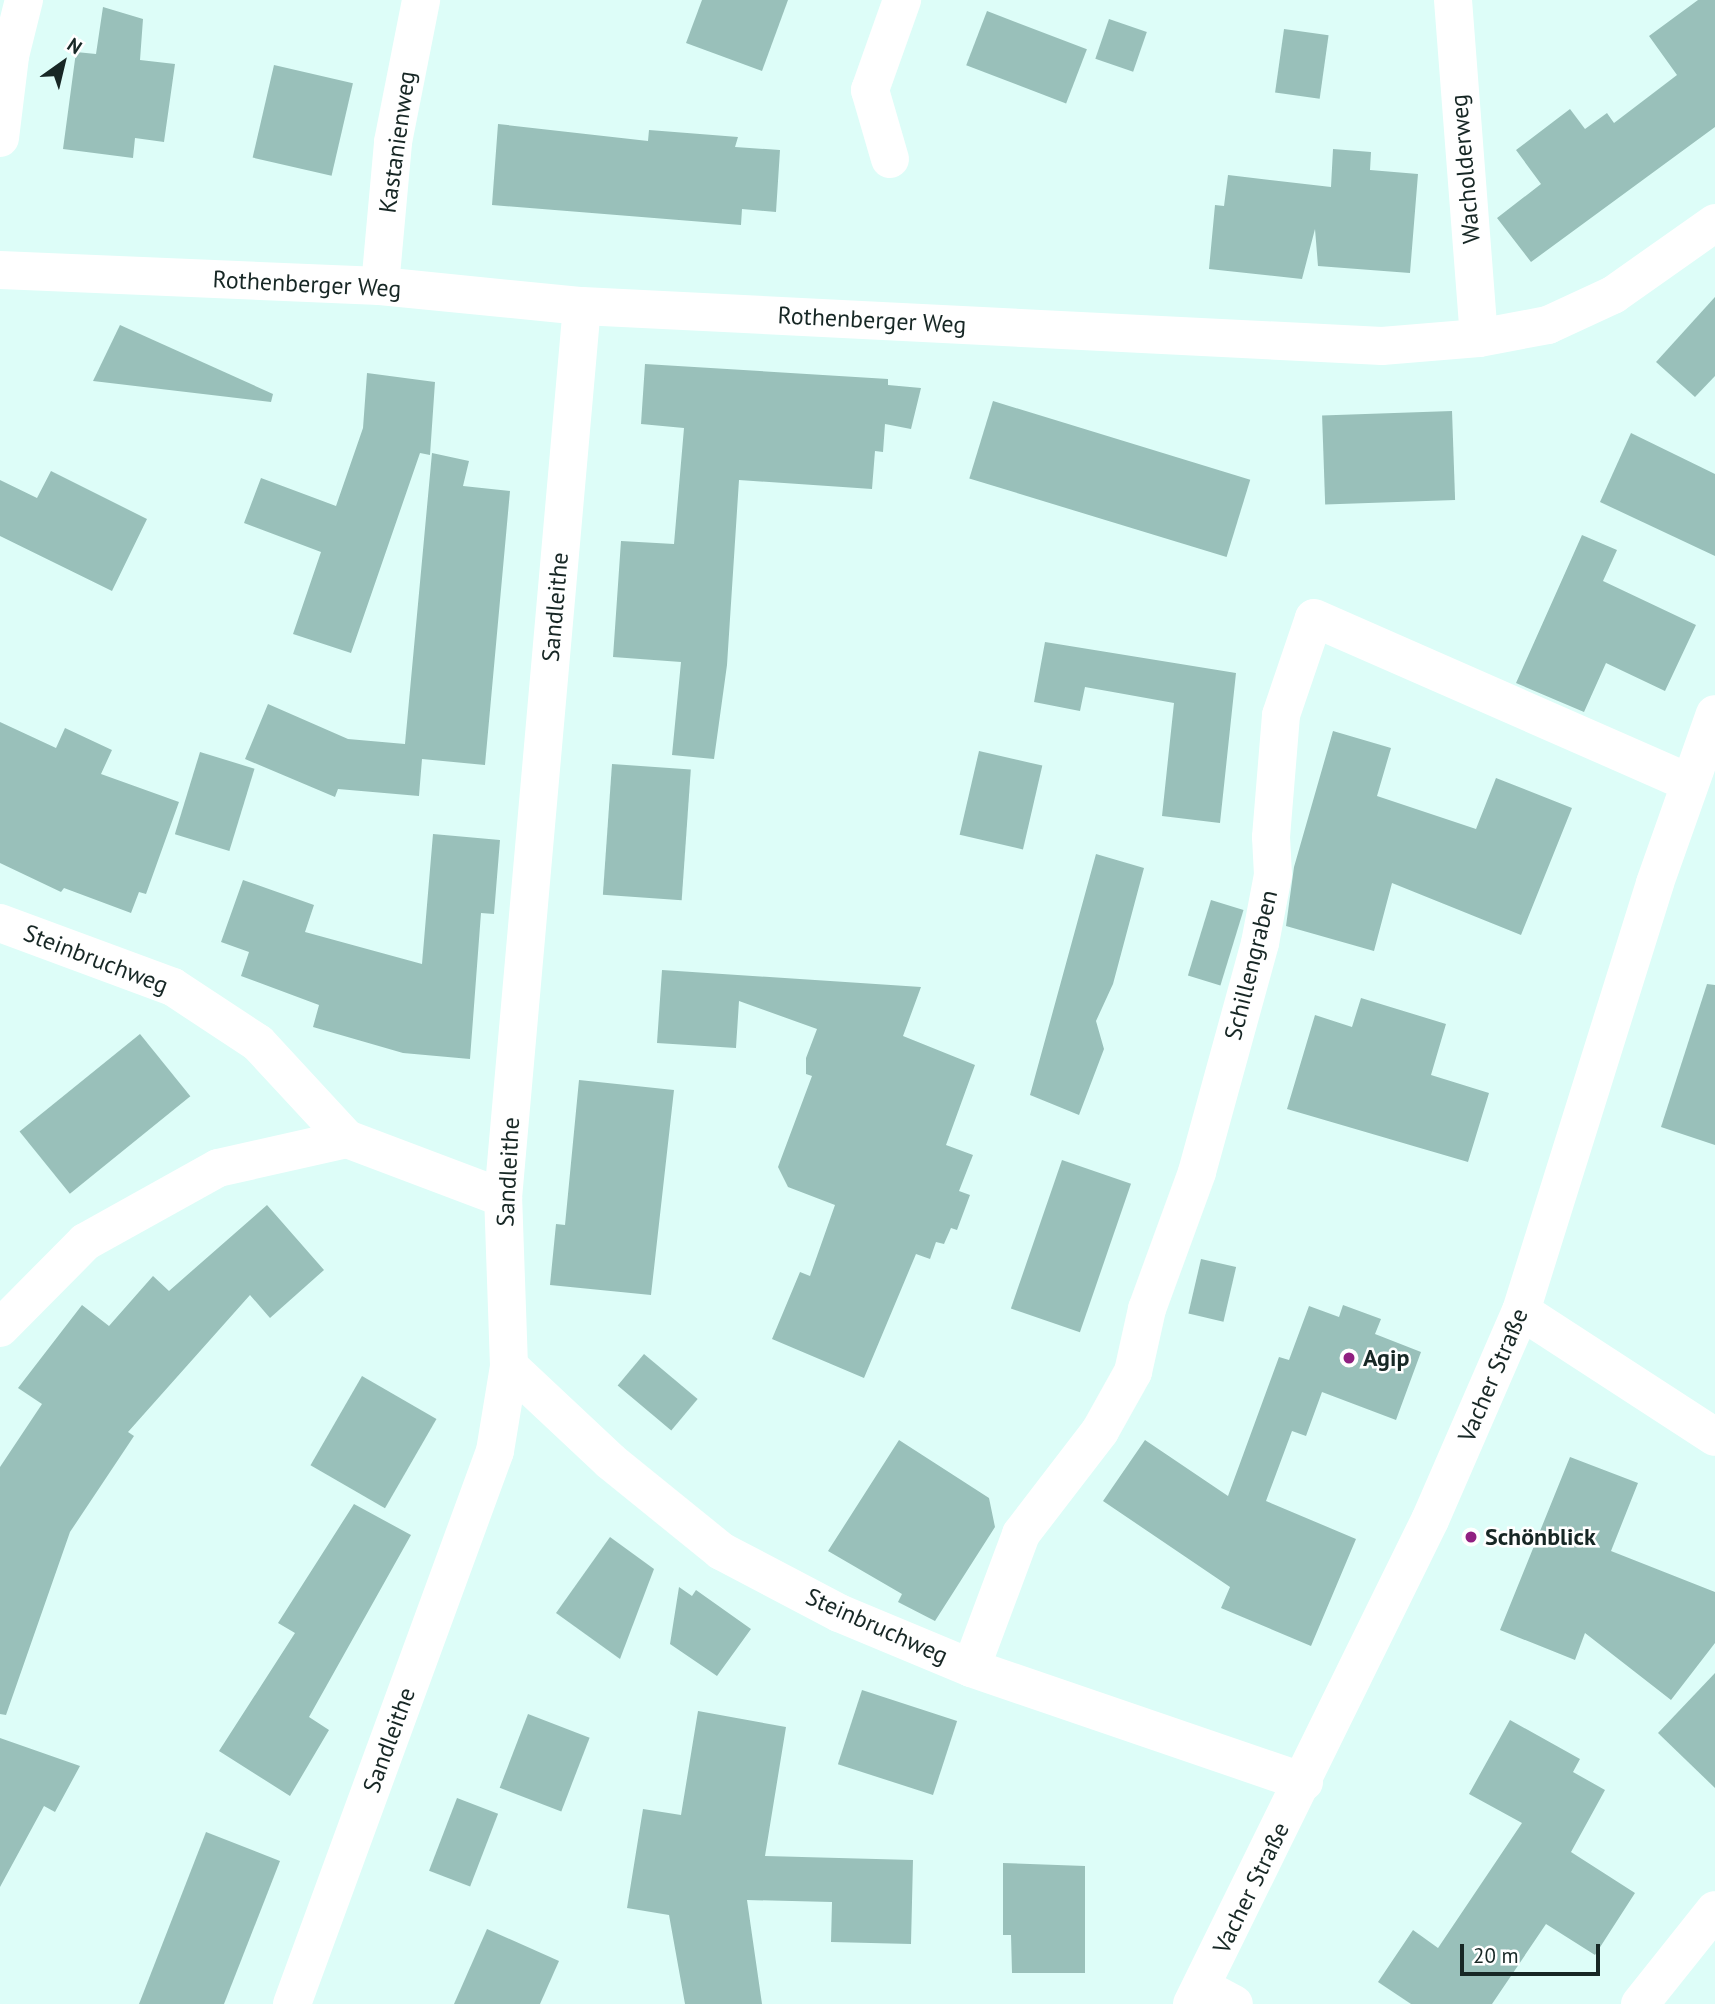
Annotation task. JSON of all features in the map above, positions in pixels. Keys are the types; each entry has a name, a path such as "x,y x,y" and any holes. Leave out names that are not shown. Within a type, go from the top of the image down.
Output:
{"street":[{"path":"0,138 10,56 24,0"},
{"name":"Kastanienweg","path":"380,286 393,142 421,0"},
{"path":"890,159 870,90 902,0"},
{"name":"Wacholderweg","path":"1453,0 1479,338"},
{"name":"Rothenberger Weg","path":"0,270 380,286 582,306 1382,346 1479,338 1548,325 1613,295 1715,223"},
{"name":"Sandleithe","path":"292,2004 495,1451 509,1366 503,1198 582,306"},
{"name":"Schillengraben","path":"971,1668 1021,1534 1100,1431 1133,1372 1147,1309 1197,1172 1260,943 1273,875 1270,836 1281,715 1314,618 1688,782"},
{"name":"Vacher Straße","path":"1210,1998 1304,1782 1430,1520 1521,1311 1688,782 1715,714"},
{"name":"Steinbruchweg","path":"0,923 173,986 258,1043 346,1139 503,1198"},
{"path":"0,1328 85,1242 218,1168 346,1139"},
{"path":"1521,1311 1715,1437"},
{"name":"Steinbruchweg","path":"509,1366 610,1461 721,1551 839,1614 971,1668 1304,1782"},
{"path":"1640,2004 1715,1910"}],"building":[{"path":"702,0 788,0 762,71 686,43"},
{"path":"1698,0 1715,0 1715,127 1531,262 1497,218 1541,184 1516,150 1570,109 1585,129 1607,113 1614,123 1677,75 1649,36"},
{"path":"103,7 143,19 140,60 175,64 164,142 135,138 133,158 63,149 76,52 96,54"},
{"path":"987,11 1087,49 1066,103 966,65"},
{"path":"1109,19 1147,32 1133,72 1095,59"},
{"path":"1284,29 1329,35 1320,99 1275,92"},
{"path":"274,65 353,83 332,176 253,158"},
{"path":"498,124 648,141 649,130 738,137 735,147 780,150 776,212 742,209 741,225 492,205"},
{"path":"1333,149 1371,152 1370,170 1418,174 1410,273 1318,266 1315,229 1302,279 1209,269 1215,205 1224,206 1228,175 1331,187"},
{"path":"1715,297 1715,376 1695,397 1656,362"},
{"path":"120,325 273,394 271,402 93,381"},
{"path":"645,364 888,379 888,385 921,388 911,429 885,424 883,452 875,451 872,489 739,480 727,665 714,759 672,755 681,662 613,657 621,541 674,544 684,428 641,424"},
{"path":"367,373 435,382 430,455 420,453 351,653 293,634 321,552 244,523 261,478 336,506 363,428"},
{"path":"993,401 1250,480 1227,557 969,478"},
{"path":"1452,411 1455,500 1325,504 1322,416"},
{"path":"1631,433 1715,474 1715,556 1600,502"},
{"path":"432,453 469,461 463,486 510,491 485,765 422,759 419,796 338,789 335,797 245,759 268,704 348,739 405,744"},
{"path":"51,471 147,519 112,591 0,536 0,480 37,498"},
{"path":"1582,535 1617,550 1603,581 1696,625 1665,691 1606,663 1584,712 1516,683"},
{"path":"1045,642 1236,673 1220,823 1162,816 1174,703 1085,687 1080,711 1034,702"},
{"path":"0,722 56,748 65,728 112,750 101,774 179,802 146,894 139,892 131,913 64,888 61,892 0,863"},
{"path":"1333,731 1391,748 1377,796 1476,829 1496,778 1572,808 1521,935 1392,883 1374,951 1286,926 1294,867"},
{"path":"979,751 1042,766 1023,849 960,835"},
{"path":"200,752 255,769 229,851 175,834"},
{"path":"612,764 691,770 682,900 603,895"},
{"path":"433,834 500,840 494,914 481,913 470,1059 403,1053 313,1027 319,1005 241,976 249,952 221,942 243,880 314,905 305,932 422,964"},
{"path":"1096,854 1144,868 1113,984 1096,1021 1104,1049 1079,1115 1030,1095"},
{"path":"1211,900 1244,910 1220,985 1188,976"},
{"path":"662,970 921,987 903,1036 975,1065 946,1145 973,1155 959,1191 970,1195 957,1230 951,1228 944,1244 936,1242 930,1259 916,1254 864,1378 772,1339 800,1272 810,1276 835,1205 788,1187 778,1167 812,1076 806,1074 806,1058 817,1029 739,1001 736,1048 657,1043"},
{"path":"1707,984 1715,985 1715,1145 1661,1127"},
{"path":"1361,998 1446,1024 1431,1075 1489,1093 1468,1162 1287,1109 1315,1015 1352,1027"},
{"path":"140,1034 190,1096 70,1194 20,1132"},
{"path":"579,1080 674,1090 651,1295 550,1285 556,1224 565,1225"},
{"path":"1062,1160 1131,1184 1080,1332 1011,1308"},
{"path":"267,1205 324,1270 270,1318 250,1295 128,1432 134,1436 70,1532 6,1715 0,1714 0,1467 42,1404 18,1388 82,1305 109,1326 153,1276 169,1291"},
{"path":"1201,1259 1236,1267 1223,1322 1188,1314"},
{"path":"1343,1305 1381,1319 1375,1334 1421,1352 1396,1420 1322,1392 1306,1436 1292,1431 1266,1501 1356,1539 1311,1646 1221,1608 1230,1587 1103,1501 1145,1440 1228,1496 1279,1357 1289,1360 1309,1306 1339,1317"},
{"path":"644,1354 698,1399 671,1430 618,1385"},
{"path":"362,1376 436,1419 385,1508 310,1465"},
{"path":"899,1440 989,1498 995,1527 935,1621 898,1602 902,1594 828,1551"},
{"path":"1570,1457 1638,1483 1611,1551 1715,1592 1715,1643 1671,1700 1585,1633 1575,1660 1500,1630"},
{"path":"354,1504 411,1535 309,1717 329,1730 290,1796 219,1751 295,1633 278,1623"},
{"path":"610,1537 654,1569 620,1659 556,1613"},
{"path":"679,1587 692,1596 696,1590 751,1629 717,1676 670,1644"},
{"path":"1715,1673 1715,1788 1658,1733"},
{"path":"862,1690 957,1721 933,1795 838,1764"},
{"path":"698,1711 786,1727 765,1856 913,1860 911,1944 831,1942 832,1902 747,1900 762,2004 685,2004 669,1915 627,1908 643,1809 681,1815"},
{"path":"528,1714 590,1738 561,1811 500,1788"},
{"path":"1510,1720 1580,1759 1573,1772 1605,1790 1571,1852 1635,1893 1595,1955 1546,1924 1492,2004 1411,2004 1378,1982 1413,1930 1438,1948 1522,1823 1469,1794"},
{"path":"0,1738 80,1766 55,1812 44,1806 0,1887"},
{"path":"457,1798 498,1814 470,1887 429,1871"},
{"path":"206,1832 280,1861 224,2004 139,2004"},
{"path":"1003,1863 1085,1866 1085,1973 1012,1973 1011,1935 1003,1935"},
{"path":"487,1929 559,1961 540,2004 454,2004"}],"place":[{"name":"Agip","path":"1349,1358"},
{"name":"Schönblick","path":"1471,1537"}]}
